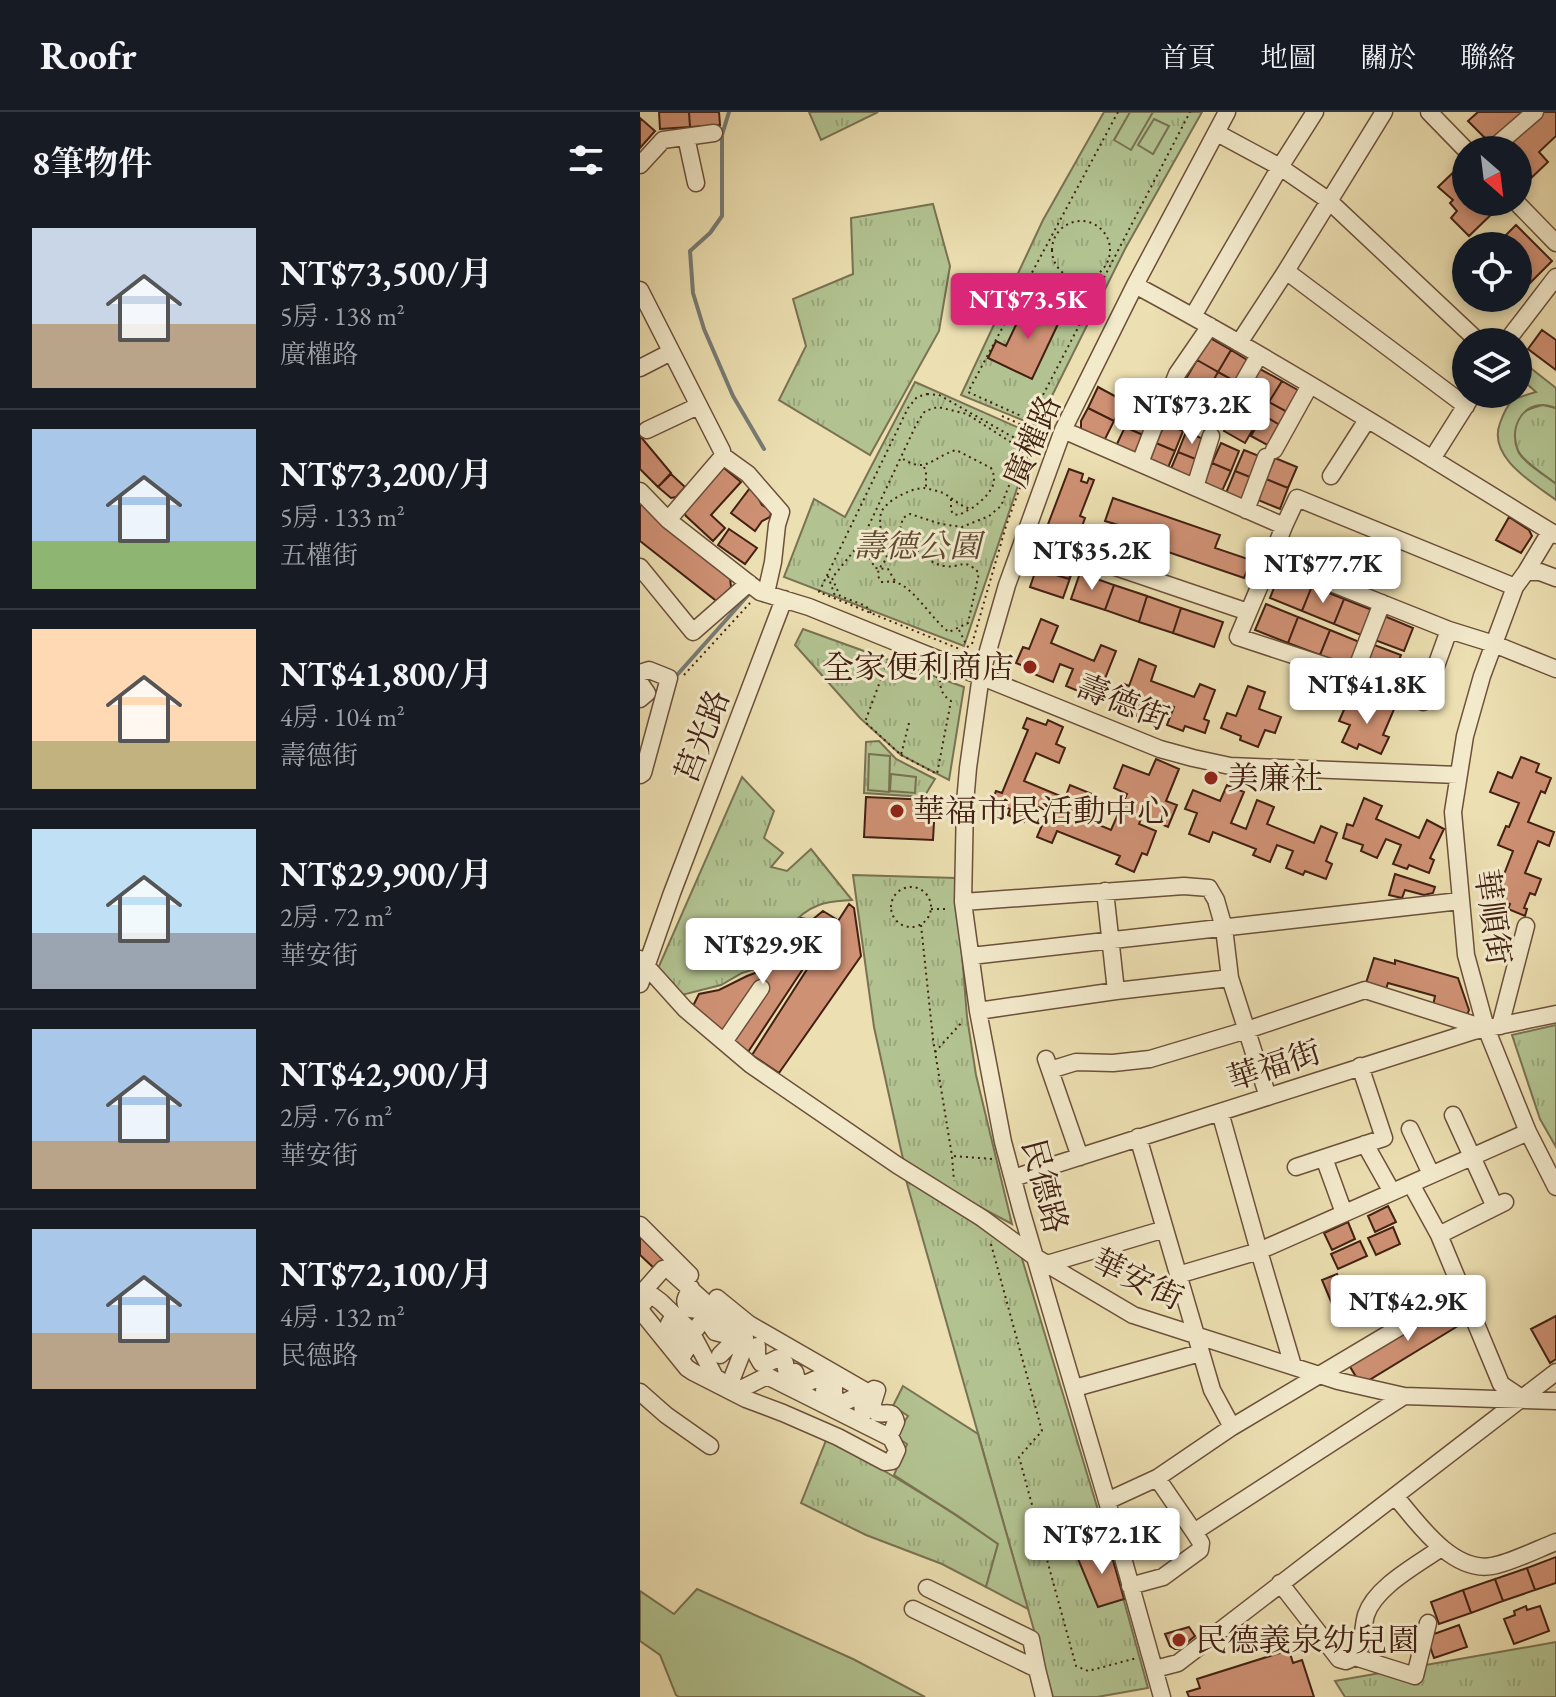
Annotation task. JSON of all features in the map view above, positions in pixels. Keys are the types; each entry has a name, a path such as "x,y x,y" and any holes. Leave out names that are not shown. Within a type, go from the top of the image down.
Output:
{"street":[{"name":"廣權路","path":"981,675 1007,585 1061,436 1135,285 1227,112"},
{"path":"1193,316 1315,112"},
{"path":"1239,343 1384,112"},
{"path":"1429,112 1452,136"},
{"path":"1507,136 1535,112"},
{"path":"640,165 663,140 714,133"},
{"path":"1217,133 1280,167 1328,200 1464,328"},
{"path":"686,137 696,183"},
{"path":"1530,216 1556,243"},
{"path":"1286,271 1452,387"},
{"path":"1517,328 1556,277"},
{"path":"1135,285 1310,385 1553,534"},
{"path":"640,567 693,632 758,589 773,562 781,512 748,474 723,456 642,298"},
{"path":"1140,463 1177,374 1210,326"},
{"path":"640,368 671,352"},
{"path":"1223,418 1259,355"},
{"path":"1246,510 1270,453 1310,385"},
{"path":"647,430 698,406"},
{"path":"1432,459 1465,408"},
{"path":"1331,476 1367,420"},
{"path":"1061,436 1140,463 1284,526"},
{"path":"1195,487 1211,436"},
{"path":"668,520 723,456"},
{"name":"壽德街","path":"640,491 668,520 758,589 981,675 1160,749 1230,766 1458,775"},
{"path":"1449,630 1423,702 1354,675 1238,637 1297,498 1515,587"},
{"name":"華順街","path":"1553,534 1515,587 1482,676 1465,736 1453,812 1466,955 1528,1132 1556,1187"},
{"path":"1024,536 1248,612"},
{"path":"1271,559 1556,669"},
{"path":"1526,572 1540,572 1556,578"},
{"name":"莒光路","path":"640,984 643,962 784,599"},
{"path":"1354,675 1382,603"},
{"path":"640,673 649,670 669,678 641,774"},
{"name":"民德路","path":"981,675 968,768 961,905 971,956 972,1014 1013,1178 1041,1261 1162,1697"},
{"path":"961,905 1105,891 1184,886 1209,888 1224,928 1230,978 1268,1097"},
{"path":"1105,891 1116,991"},
{"path":"971,956 1460,901"},
{"path":"1080,1157 1048,1065 1150,1059 1365,990 1493,1027 1526,926"},
{"name":"華安街","path":"643,962 685,1009 751,1065 897,1165 982,1218 1041,1261 1133,1315 1198,1345 1293,1366 1404,1396 1556,1401"},
{"path":"972,1014 1116,991 1230,978"},
{"path":"724,1042 761,988"},
{"name":"華福街","path":"1013,1178 1360,1066 1493,1027 1556,1014"},
{"path":"1296,1167 1384,1138 1360,1066"},
{"path":"1220,1112 1293,1366"},
{"path":"1439,1235 1500,1205 1472,1157 1453,1115"},
{"path":"1410,1129 1431,1174"},
{"path":"1178,1275 1259,1251 1528,1132"},
{"path":"1138,1137 1212,1390 1232,1427"},
{"path":"1365,1144 1392,1192"},
{"path":"1324,1158 1344,1213"},
{"path":"1411,1184 1439,1235 1501,1384 1524,1399"},
{"path":"640,1225 696,1280 749,1320 874,1396 872,1406 877,1413 893,1414 896,1422 892,1431"},
{"path":"1041,1261 1165,1229"},
{"path":"687,1322 653,1296 644,1300 640,1307 687,1368 746,1399 838,1437 885,1462 892,1461 895,1455 897,1450 891,1438 784,1383 767,1376 741,1389 719,1381 687,1322 646,1284 663,1269 667,1268 691,1288 745,1338 732,1385"},
{"path":"683,1355 688,1347 687,1342 670,1333 668,1325 704,1318 699,1310 690,1309 685,1303 691,1288"},
{"path":"1107,1501 1157,1478 1232,1427 1462,1290"},
{"path":"716,1311 711,1326 715,1332 727,1335 730,1342 720,1355"},
{"path":"1075,1388 1198,1345"},
{"path":"757,1346 761,1363 782,1359 799,1383 820,1380 838,1402 855,1397 862,1402 863,1414"},
{"path":"1155,1669 1178,1663 1556,1372"},
{"path":"640,1392 710,1446"},
{"path":"1194,1532 1404,1396"},
{"path":"1130,1586 1163,1577 1200,1550 1201,1543 1157,1478"},
{"path":"1395,1496 1441,1548 1471,1564 1490,1566 1556,1542"},
{"path":"1280,1583 1339,1659 1346,1661 1355,1657 1361,1649 1367,1612 1383,1590 1441,1548"},
{"path":"927,1588 1031,1639 1044,1697"},
{"path":"913,1609 1037,1669"},
{"path":"1355,1657 1415,1676 1428,1623"}],"path":[{"path":"1118,112 968,392 1030,420 1190,112"},
{"path":"1090,221 1106,233 1111,253 1108,262 1095,276 1068,277 1060,271 1052,255 1055,236 1070,222 1090,221"},
{"path":"939,395 1034,449 1032,454 1006,526 972,644 962,650 819,592 908,408 917,397 939,395"},
{"path":"871,613 866,606 840,596 832,578 861,542 925,411 938,407 967,414 1032,454"},
{"path":"1002,416 1061,436"},
{"path":"900,457 911,465 923,466 956,450 995,472 988,497 971,509 959,515 953,514 951,499"},
{"path":"861,542 875,568 888,569 895,582 914,595 941,627 949,632 958,629 968,623 979,573 966,563 943,566 926,558 900,529 901,523 910,514 962,527 989,516 1001,506 1023,450"},
{"path":"923,466 926,488"},
{"path":"895,582 881,582 877,572 887,558 880,518 886,505 917,489 926,488 944,493 971,509"},
{"path":"828,574 835,599"},
{"path":"669,678 678,681 758,589"},
{"path":"958,629 968,646"},
{"path":"888,660 914,669 940,678 944,696 951,701 937,774 901,755 865,722 888,660"},
{"path":"909,681 914,669"},
{"path":"901,755 909,723"},
{"path":"905,888 918,888 928,896 931,909 921,925 908,927 896,921 891,909 894,896 905,888"},
{"path":"931,909 961,905"},
{"path":"921,925 933,1039 956,1186"},
{"path":"935,1052 972,1014"},
{"path":"952,1156 997,1159"},
{"path":"992,1246 1042,1431 1019,1457 1076,1666 1088,1671 1140,1657"}],"green space":[{"path":"809,112 878,112 821,140"},
{"path":"1104,112 1202,112 1125,249 1037,426 961,395 1043,220"},
{"path":"1130,112 1153,112 1131,150 1114,140"},
{"path":"1154,119 1169,126 1153,154 1138,145"},
{"path":"933,204 950,266 939,331 870,455 779,400 806,346 793,299 853,274 851,218"},
{"path":"1532,369 1556,388 1556,408 1546,405 1532,408 1532,393 1536,392 1532,388"},
{"name":"壽德公園","path":"915,382 1035,435 964,646 784,577 814,499 845,517"},
{"path":"1543,405 1556,408 1556,484 1524,458 1515,440 1515,424 1519,416"},
{"path":"1531,408 1523,414 1516,427 1518,451 1535,469 1556,484 1556,500 1514,468 1506,458 1498,435 1506,409"},
{"name":"壽德公園","path":"803,629 964,687 949,780 901,755 860,718 795,645"},
{"path":"879,741 896,759 935,779 924,797 864,793 866,742"},
{"path":"869,754 890,756 889,792 868,790"},
{"path":"891,774 916,777 915,793 890,791"},
{"path":"742,777 774,811 764,838 783,853 771,867 787,871 811,849 852,900 823,904 802,915 783,937 770,964 742,973 721,985 678,996 656,973"},
{"path":"853,875 956,878 967,1017 976,1075 1012,1224 959,1196 903,1159 874,1027"},
{"path":"1556,1025 1556,1147 1540,1119 1512,1035"},
{"path":"906,1180 1020,1252 1108,1543 1148,1688 1097,1697 1053,1697"},
{"path":"903,1386 978,1434 1028,1609 986,1587 998,1544 894,1475 907,1444 895,1436 908,1416 893,1406"},
{"path":"827,1438 914,1489 998,1544 986,1587 942,1564 866,1535 801,1503"},
{"path":"697,1589 853,1659 925,1697 679,1697 660,1655 640,1641 640,1591 674,1614"},
{"path":"1556,1642 1556,1697 1345,1697 1335,1681"}],"building":[{"path":"659,112 689,112 690,127 660,129"},
{"path":"689,112 719,112 720,125 690,127"},
{"path":"1478,112 1523,112 1499,136 1483,136 1468,121"},
{"path":"1543,112 1556,112 1556,136 1539,152 1548,162 1532,177 1532,136 1518,136"},
{"path":"640,118 655,131 640,148"},
{"path":"1452,174 1452,199 1438,187"},
{"path":"1490,216 1473,232 1465,232 1451,218"},
{"path":"1516,225 1523,232 1509,232"},
{"path":"1532,241 1552,261 1532,281"},
{"path":"1039,301 1060,311 1055,322 1058,324 1032,379 988,358 996,341 1006,346 1024,308 1034,312"},
{"path":"1542,330 1556,340 1556,370 1532,352 1532,344"},
{"path":"1210,338 1231,350 1218,372 1197,360"},
{"path":"1231,350 1252,363 1240,384 1218,372"},
{"path":"1197,360 1218,372 1206,394 1184,382"},
{"path":"1260,369 1282,381 1269,402 1248,389"},
{"path":"1218,372 1240,384 1227,406 1206,394"},
{"path":"1282,381 1303,393 1291,414 1269,402"},
{"path":"1184,382 1206,394 1193,416 1172,403"},
{"path":"1098,387 1124,401 1114,421 1088,408"},
{"path":"1248,389 1269,402 1257,422 1236,410"},
{"path":"1206,394 1227,406 1214,428 1193,416"},
{"path":"1269,402 1291,414 1283,427 1263,415"},
{"path":"1134,407 1152,415 1143,435 1125,427"},
{"path":"1088,408 1114,421 1104,441 1081,430 1081,421"},
{"path":"1236,410 1257,422 1245,443 1224,431"},
{"path":"1263,415 1283,427 1271,447 1251,436"},
{"path":"1165,423 1183,431 1175,451 1156,443"},
{"path":"1125,427 1143,435 1135,454 1116,446"},
{"path":"1186,432 1206,440 1198,460 1178,452"},
{"path":"640,436 671,473 658,487 640,469"},
{"path":"1156,443 1175,451 1167,470 1148,462"},
{"path":"1221,443 1239,451 1231,471 1212,463"},
{"path":"1244,450 1264,458 1255,479 1235,471"},
{"path":"1178,452 1198,460 1190,479 1170,471"},
{"path":"1275,458 1297,467 1288,488 1266,479"},
{"path":"1212,463 1231,471 1222,491 1204,483"},
{"path":"724,468 741,482 711,515 725,528 713,541 683,511"},
{"path":"1069,469 1083,474 1081,481 1087,483 1089,478 1094,480 1080,516 1085,518 1079,535 1062,529 1061,533 1047,527"},
{"path":"1235,471 1255,479 1245,501 1226,493"},
{"path":"671,474 685,487 671,498 658,487"},
{"path":"1266,479 1288,488 1280,509 1258,500"},
{"path":"750,488 771,513 755,531 731,513"},
{"path":"1113,498 1220,535 1215,548 1251,560 1244,578 1124,537 1128,528 1105,521"},
{"path":"640,503 730,578 731,587 719,603 640,541"},
{"path":"1509,517 1529,530 1532,536 1521,553 1496,540"},
{"path":"729,529 757,548 745,564 718,545"},
{"path":"1043,549 1076,561 1063,598 1030,587"},
{"path":"1043,549 1076,561 1069,579 1036,569"},
{"path":"1080,573 1114,585 1105,610 1071,599"},
{"path":"1280,573 1312,586 1302,611 1270,598"},
{"path":"1114,585 1147,596 1139,622 1105,610"},
{"path":"1312,586 1344,599 1334,624 1302,611"},
{"path":"1147,596 1181,608 1173,633 1139,622"},
{"path":"1344,599 1377,612 1366,637 1334,624"},
{"path":"1266,604 1298,617 1288,643 1255,630"},
{"path":"1181,608 1223,622 1214,647 1173,633"},
{"path":"1382,615 1413,628 1404,651 1372,639"},
{"path":"1298,617 1330,630 1320,655 1288,643"},
{"path":"1041,619 1058,626 1051,643 1094,661 1101,645 1116,651 1104,681 1109,683 1104,695 1085,688 1083,693 1066,686 1073,669 1060,664 1053,682 1016,663 1023,647 1029,649"},
{"path":"1330,630 1362,643 1352,668 1320,655"},
{"path":"1369,643 1401,655 1392,677 1360,665"},
{"path":"1139,659 1156,666 1151,681 1194,697 1200,684 1215,690 1204,719 1209,721 1205,733 1185,726 1183,731 1167,725 1174,707 1159,701 1151,722 1131,714 1133,710 1114,702 1122,683 1129,686"},
{"path":"1248,686 1265,692 1259,709 1281,717 1275,733 1265,730 1258,747 1221,728 1227,713 1236,716"},
{"path":"1377,698 1395,707 1383,735 1389,737 1381,754 1359,744 1357,749 1342,742 1350,725 1339,721 1347,703 1370,713"},
{"path":"1027,718 1046,725 1048,720 1063,727 1056,744 1065,748 1059,763 1036,753 1024,781 1065,798 1070,785 1092,794 1082,818 1111,830 1127,794 1114,788 1123,765 1149,775 1156,759 1179,769 1166,801 1177,805 1168,827 1142,816 1139,824 1156,831 1147,855 1142,853 1134,872 1116,864 1120,856 1057,831 1052,843 1037,837 1048,811 1031,804 1024,822 1008,815 1010,809 992,801 996,791 1002,793 1028,730 1023,728"},
{"path":"1521,757 1539,764 1536,772 1551,778 1545,793 1541,791 1528,822 1554,832 1549,846 1538,841 1525,873 1541,879 1535,895 1530,893 1524,908 1527,909 1525,916 1508,909 1510,904 1481,892 1489,871 1503,877 1513,851 1498,845 1519,803 1490,792 1498,772 1512,778"},
{"path":"1227,785 1244,792 1231,823 1246,829 1257,800 1274,807 1267,824 1314,843 1321,826 1337,833 1326,861 1332,864 1326,879 1286,868 1293,851 1277,845 1270,862 1253,855 1256,849 1213,832 1209,842 1189,834 1197,813 1185,809 1193,790 1220,801"},
{"name":"華福市民活動中心","path":"866,797 929,800 928,822 934,822 933,840 864,837"},
{"path":"1364,798 1382,806 1376,819 1419,838 1427,820 1444,829 1430,858 1434,860 1429,873 1409,865 1407,869 1393,864 1401,845 1386,839 1377,858 1361,851 1363,845 1343,838 1347,824 1353,826"},
{"path":"1395,874 1435,887 1433,893 1424,895 1405,890 1402,898 1389,895"},
{"path":"849,904 854,908 861,956 779,1073 752,1055"},
{"path":"823,911 836,919 748,1052 692,1008 699,994 719,990 771,967 801,918 812,920"},
{"path":"1374,958 1395,964 1395,960 1458,978 1469,1010 1467,1015 1433,1006 1435,996 1388,983 1386,989 1366,983"},
{"path":"1388,1206 1396,1222 1375,1232 1368,1216"},
{"path":"1348,1222 1355,1239 1332,1250 1324,1233"},
{"path":"1393,1227 1400,1244 1376,1255 1368,1238"},
{"path":"640,1233 668,1258 656,1270 640,1255"},
{"path":"1360,1241 1367,1256 1338,1269 1331,1254"},
{"path":"1337,1274 1351,1305 1335,1311 1322,1280"},
{"path":"1454,1301 1466,1321 1361,1385 1349,1365"},
{"path":"1556,1316 1556,1359 1550,1363 1531,1329"},
{"path":"1108,1543 1124,1599 1098,1607 1078,1559"},
{"path":"1556,1557 1556,1583 1535,1590 1527,1568"},
{"path":"1527,1568 1535,1590 1503,1601 1495,1579"},
{"path":"1495,1579 1503,1601 1471,1613 1463,1590"},
{"path":"1463,1590 1471,1613 1439,1624 1431,1602"},
{"path":"1526,1606 1527,1610 1540,1606 1549,1631 1514,1644 1504,1619"},
{"path":"1459,1625 1467,1647 1434,1658 1426,1635"},
{"name":"民德義泉幼兒園","path":"1189,1627 1195,1636 1179,1649 1170,1646 1165,1634"},
{"path":"1289,1650 1293,1663 1302,1660 1314,1697 1189,1697 1187,1692 1200,1688 1197,1679"}],"waterway":[{"path":"729,112 722,135 722,216 710,233 690,251 693,293 704,329 733,396 764,449"},
{"path":"677,675 750,593"}],"place":[{"name":"全家便利商店","path":"1030,667"},
{"name":"美廉社","path":"1211,778"},
{"name":"華福市民活動中心","path":"897,811"},
{"name":"民德義泉幼兒園","path":"1179,1640"}]}
